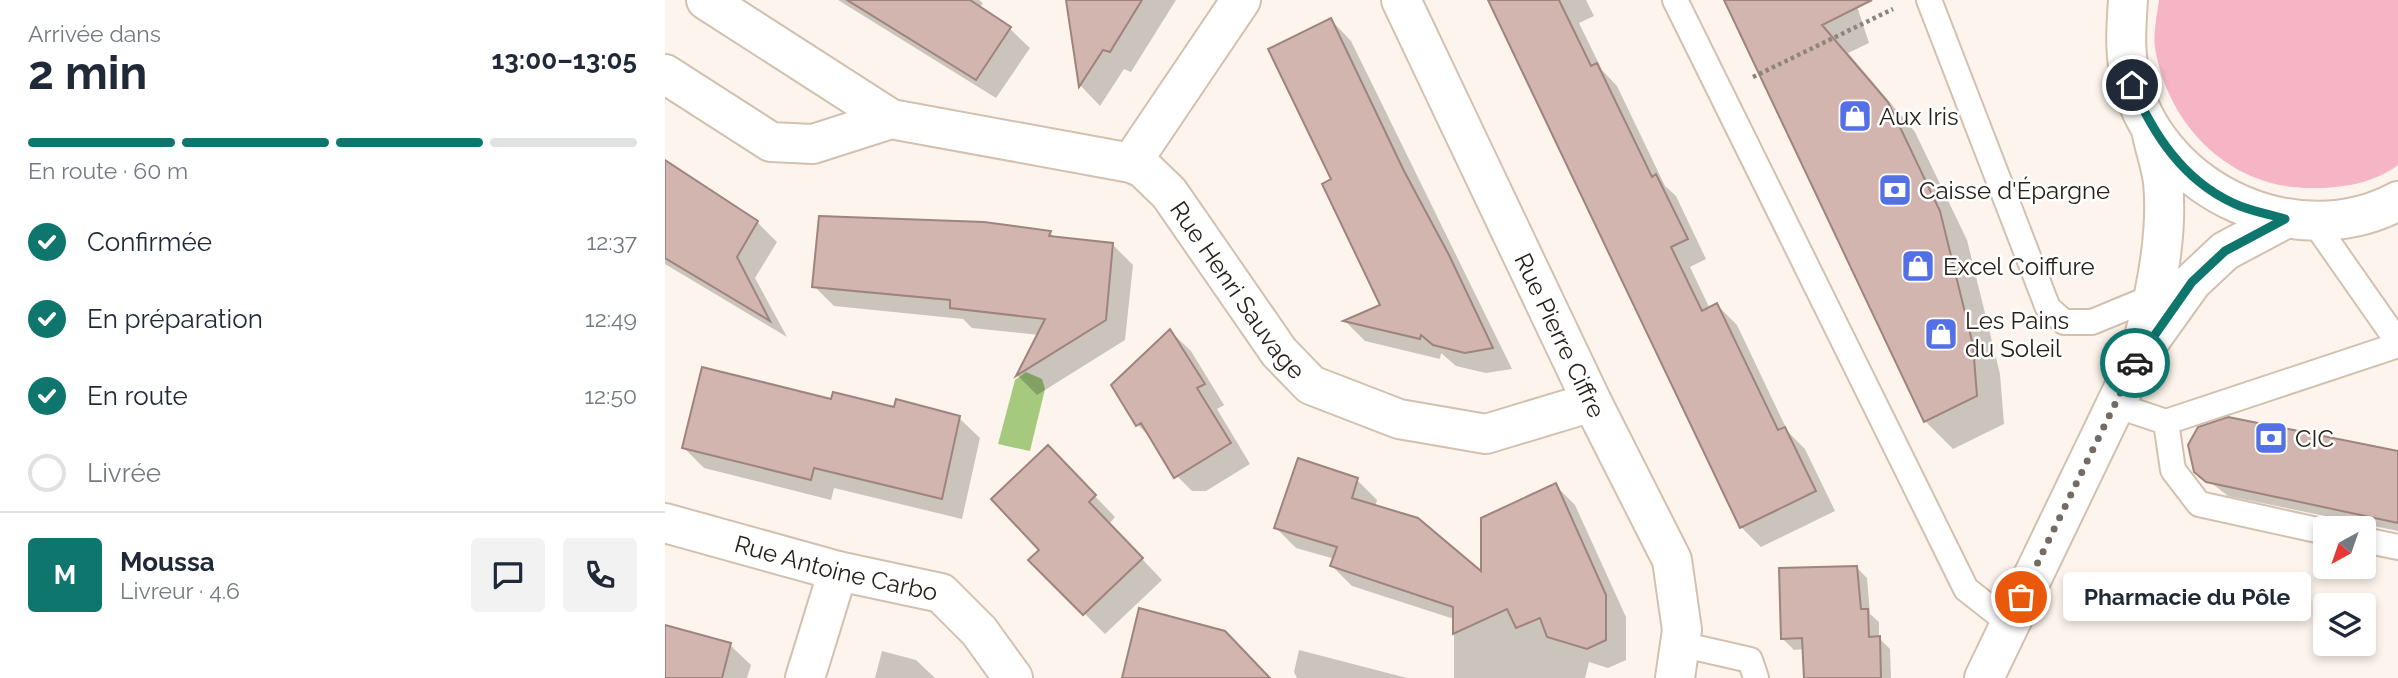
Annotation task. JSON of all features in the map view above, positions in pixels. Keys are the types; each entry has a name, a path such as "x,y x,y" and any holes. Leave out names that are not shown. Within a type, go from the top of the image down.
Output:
{"street":[{"name":"Rue Henri Sauvage","path":"706,0 891,119 1131,163 1143,169 1169,193 1279,352 1311,384 1399,419 1486,434 1592,402"},
{"path":"1131,163 1241,0"},
{"name":"Rue Pierre Ciffre","path":"1401,0 1592,402 1672,560 1682,630 1677,661"},
{"path":"2128,0 2125,38 2132,85 2151,128 2163,182 2162,242 2155,296 2139,356"},
{"name":"Rue Henri Sauvage","path":"665,74 771,142 813,144 891,119"},
{"path":"2151,128 2186,172 2232,203 2300,220 2350,218 2398,201"},
{"path":"1984,678 2008,622 2139,356 2192,282 2225,251 2300,220"},
{"name":"Rue Antoine Carbo","path":"665,523 838,571 941,593 979,631 1013,678"},
{"path":"805,678 838,571"}],"lane":[{"path":"1675,0 1966,589 2008,622"},
{"path":"1929,0 2048,307 2064,321 2092,322 2155,296"},
{"path":"2115,405 2166,422 2398,344 2300,220"},
{"path":"2166,422 2173,470 2199,504 2313,529"},
{"path":"2377,543 2398,547"},
{"path":"1677,661 1750,660 1756,678"}],"path":[{"path":"1720,93 1901,6"}],"shaded area":[{"path":"2159,0 2398,0 2398,165 2380,176 2359,183 2317,188 2286,186 2258,179 2233,166 2210,150 2190,129 2174,104 2155,48"},
{"path":"1026,372 1042,379 1045,389 1030,451 998,444 1015,380"}],"building":[{"path":"847,0 970,0 1011,27 976,80"},
{"path":"1066,0 1142,0 1110,52 1103,50 1079,87"},
{"path":"1488,0 1559,0 1591,66 1597,63 1652,177 1656,174 1688,239 1671,247 1702,311 1717,303 1778,430 1785,427 1816,491 1740,528"},
{"path":"1724,0 1872,0 1822,25 1888,102 1940,211 1973,345 1977,396 1924,422"},
{"path":"1331,18 1493,348 1465,353 1433,345 1421,335 1420,339 1343,321 1380,305 1322,184 1331,179 1268,49"},
{"path":"665,160 758,221 737,257 770,321 665,258"},
{"path":"819,216 984,222 1051,231 1049,236 1113,243 1106,320 1016,376 1045,319 950,308 950,300 812,287"},
{"path":"1170,329 1205,384 1197,388 1231,443 1174,478 1141,423 1136,426 1111,385"},
{"path":"702,367 831,399 833,392 894,407 896,399 960,416 942,499 814,468 811,480 682,448"},
{"path":"2228,417 2398,451 2398,523 2377,519 2377,516 2365,516 2206,482 2194,472 2188,445 2198,427"},
{"path":"1048,445 1096,495 1089,502 1143,558 1083,615 1028,560 1039,550 991,499"},
{"path":"1298,458 1358,478 1352,498 1418,518 1481,571 1481,518 1556,483 1606,595 1606,640 1587,649 1547,637 1540,618 1516,628 1507,609 1453,634 1453,607 1330,566 1337,547 1274,528"},
{"path":"1857,566 1861,609 1868,609 1869,637 1880,636 1881,678 1804,678 1802,638 1781,639 1779,568"},
{"path":"1139,608 1225,631 1270,678 1122,678"},
{"path":"665,625 731,643 722,678 665,678"}],"way so far":[{"path":"2021,597 2135,363"}],"place":[{"name":"Aux Iris","path":"1855,116"},
{"name":"Caisse d'Épargne","path":"1895,190"},
{"name":"Excel Coiffure","path":"1918,266"},
{"name":"Les Pains du Soleil","path":"1941,334"},
{"name":"CIC","path":"2271,438"},
{"name":"Pharmacie du Pôle","path":"2021,597"}],"route":[{"path":"2132,85 2151,128 2186,172 2232,203 2285,219 2225,251 2192,282 2135,363"}]}
